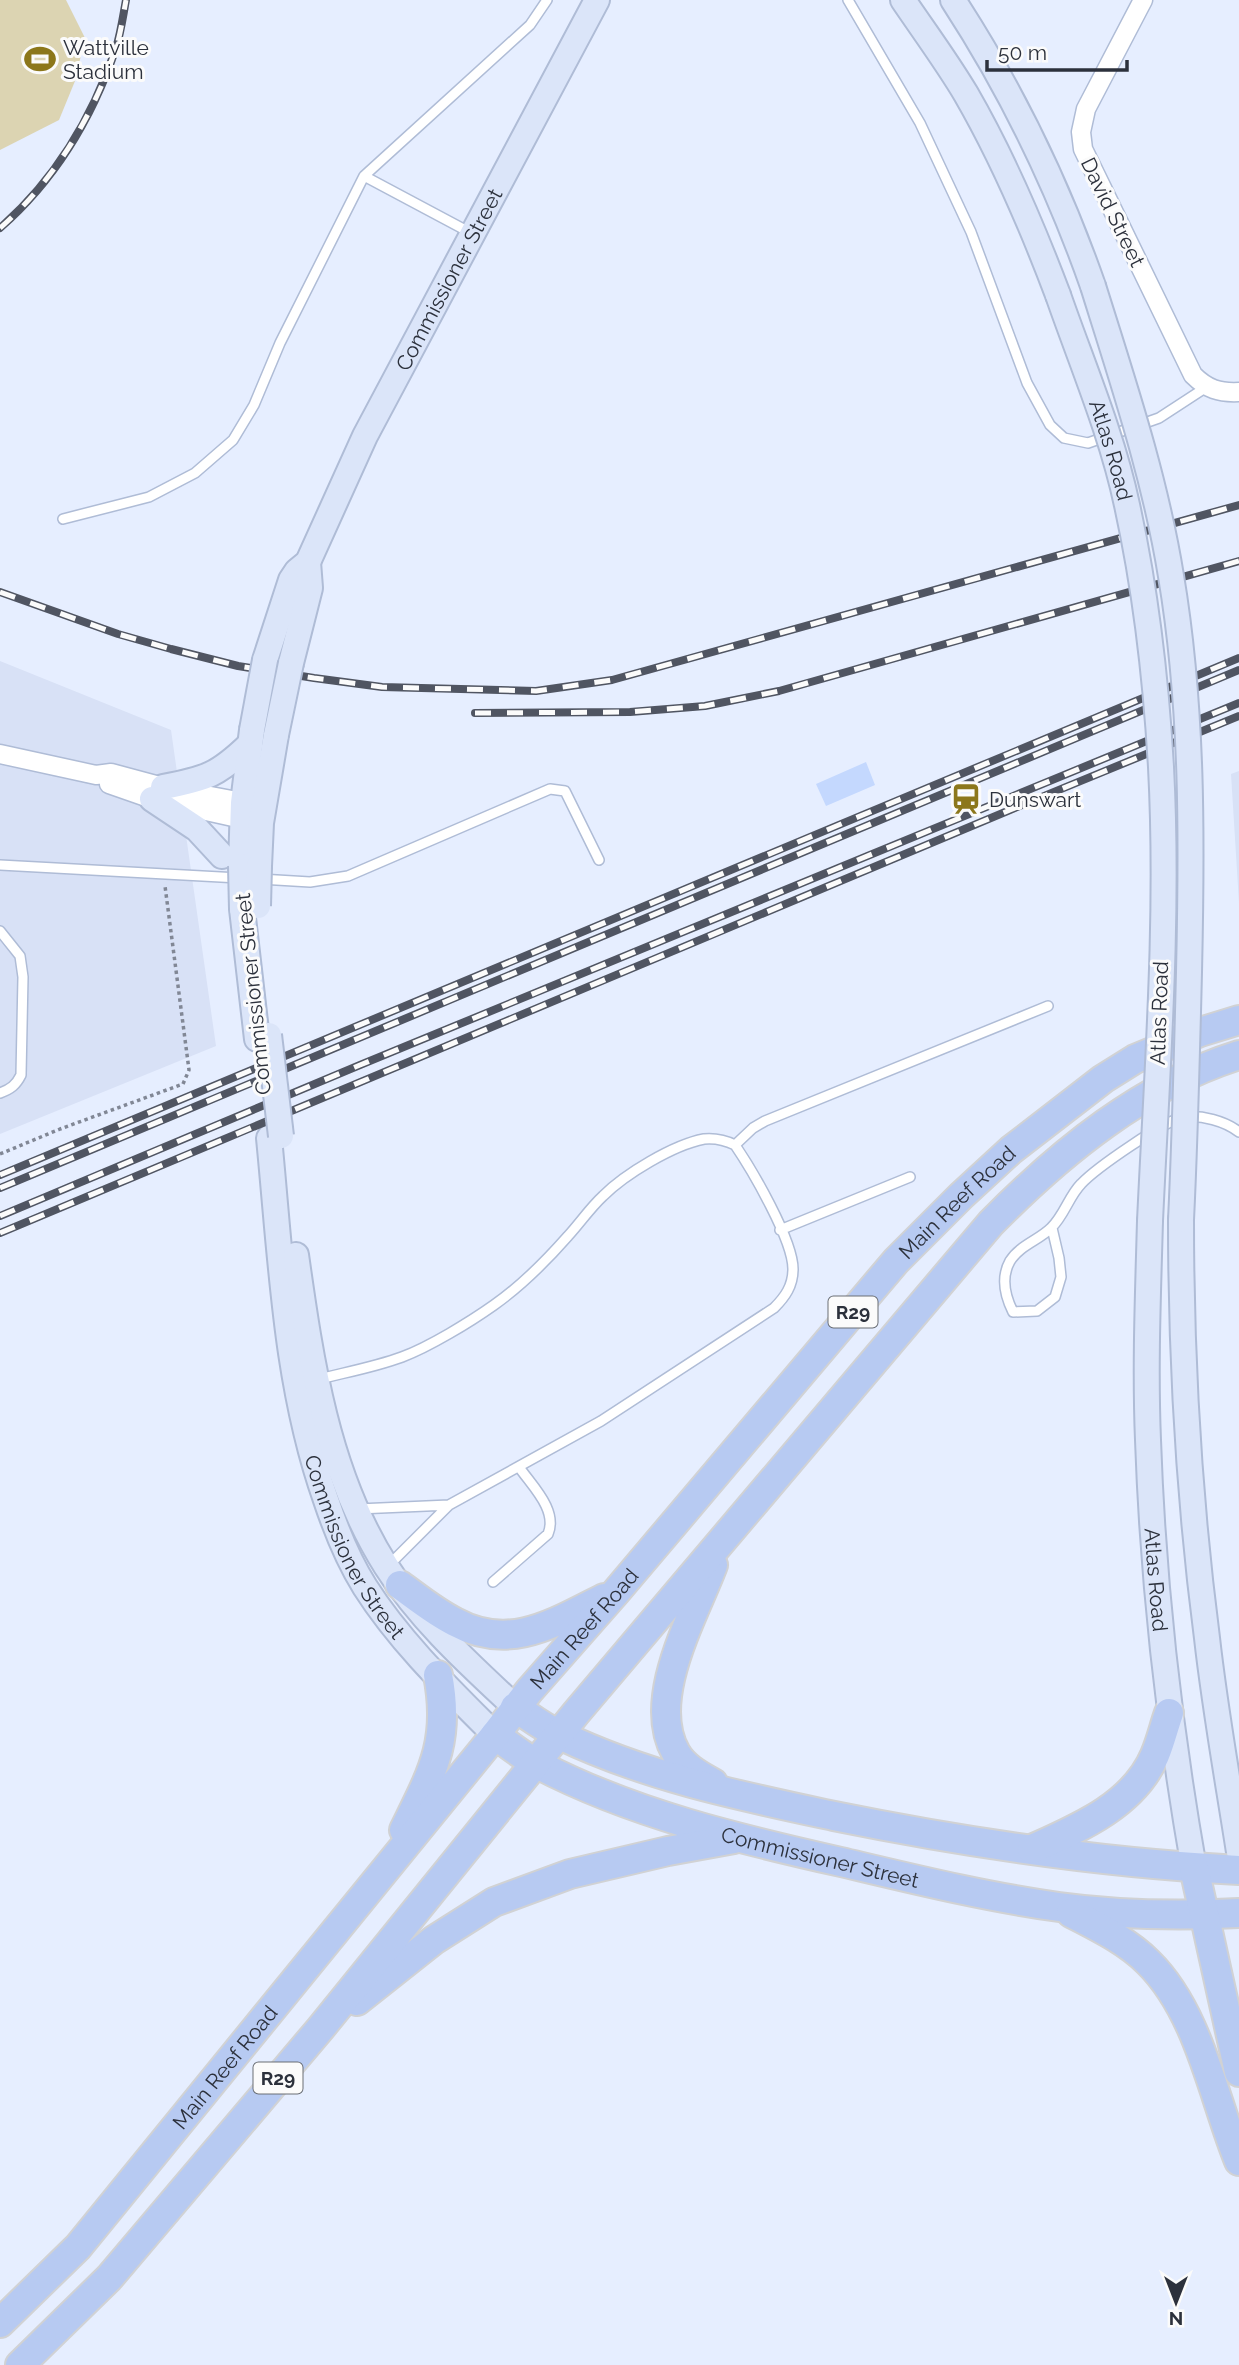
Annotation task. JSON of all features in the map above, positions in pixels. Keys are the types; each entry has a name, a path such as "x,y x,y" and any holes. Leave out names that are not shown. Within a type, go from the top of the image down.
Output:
{"main road":[{"name":"Commissioner Street","path":"597,0 365,436 307,562 291,580 265,660 244,882 315,1469 340,1539 365,1587 386,1616 495,1735 536,1763 604,1794 736,1838 945,1886 1059,1907 1125,1913 1239,1913"},
{"name":"Atlas Road","path":"904,0 971,105 1034,234 1110,441 1127,503 1141,580 1151,645 1161,768 1163,864 1150,1221 1147,1437 1156,1588 1169,1713 1194,1868 1239,2072"},
{"name":"Atlas Road","path":"953,0 1016,108 1075,236 1140,433 1171,575 1181,642 1188,740 1191,875 1186,1125 1181,1220 1181,1317 1206,1636 1239,1852"},
{"name":"Commissioner Street","path":"259,736 291,663 310,588 307,562"},
{"path":"157,793 214,774 259,736"},
{"path":"157,793 197,829 244,882"},
{"name":"Main Reef Road","path":"0,2323 78,2247 385,1871 515,1707 896,1261 1011,1150 1103,1079 1135,1059 1200,1032 1239,1020"},
{"name":"Main Reef Road","path":"20,2365 109,2278 320,2029 558,1735 991,1223 1033,1180 1125,1111 1173,1081 1239,1055"},
{"name":"Commissioner Street","path":"305,1382 356,1509 393,1576 435,1630 515,1707 558,1735 630,1765 732,1794 903,1830 1030,1850 1194,1868 1239,1870"},
{"path":"720,1546 674,1663 666,1717 676,1754 691,1771 732,1794"},
{"path":"393,1576 453,1621 484,1634 503,1635 532,1631 616,1592"},
{"path":"385,1871 441,1744 443,1700 438,1675"},
{"path":"1030,1850 1077,1829 1106,1812 1129,1792 1145,1774 1155,1755 1169,1713"},
{"path":"320,2029 434,1940 494,1902 570,1874 736,1838"},
{"path":"1059,1907 1125,1943 1148,1961 1169,1987 1188,2020 1239,2161"}],"street":[{"name":"David Street","path":"1143,0 1086,109 1082,142 1088,161 1186,362 1205,388"},
{"path":"1205,388 1239,392"},
{"path":"0,754 96,775 107,783 252,813"}],"lane":[{"path":"63,519 149,497 195,472 233,440 254,405 280,344 364,176 530,24 547,0"},
{"path":"848,0 920,124 971,232 1027,383 1050,425 1064,438 1088,443 1159,418 1205,388"},
{"path":"364,176 472,234"},
{"path":"0,865 310,882 348,876 551,789 565,791 599,860"},
{"path":"0,931 20,956 23,976 21,1075 17,1083 0,1093"},
{"path":"735,1145 765,1121 1048,1006"},
{"path":"1052,1228 1061,1277 1055,1297 1037,1311 1013,1312 1006,1299 1005,1277 1011,1261 1024,1246 1052,1228 1080,1184 1104,1165 1164,1126 1183,1117 1206,1118 1225,1123 1239,1132"},
{"path":"305,1382 405,1356 472,1320 526,1278 567,1237 602,1196 639,1167 679,1148 703,1139 724,1140 735,1145 771,1206 791,1255 793,1267 789,1289 774,1308 601,1420 449,1505 393,1576"},
{"path":"780,1230 910,1177"},
{"path":"493,1582 548,1534 551,1528 548,1509 519,1467"},
{"path":"356,1509 449,1505"}],"path":[{"path":"0,1154 183,1084 189,1070 163,873"}],"shaded area":[{"name":"Wattville Stadium","path":"0,0 66,0 85,38 75,81 59,120 0,150"},
{"path":"0,661 171,730 216,1046 0,1134"},
{"path":"1239,771 1239,903 1231,774"}],"building":[{"path":"866,762 875,785 826,806 816,784"}],"railway":[{"path":"0,228 55,168 84,122 116,48 126,0"},
{"path":"0,592 118,634 238,666 382,687 536,691 612,680 1239,505"},
{"path":"475,713 630,712 705,706 779,691 1239,561"},
{"path":"0,1175 1239,658"},
{"path":"0,1188 1239,670"},
{"path":"0,1216 1239,703"},
{"path":"0,1233 1239,716"}],"place":[{"name":"Wattville Stadium","path":"40,59"},
{"name":"Dunswart","path":"966,799"}]}
